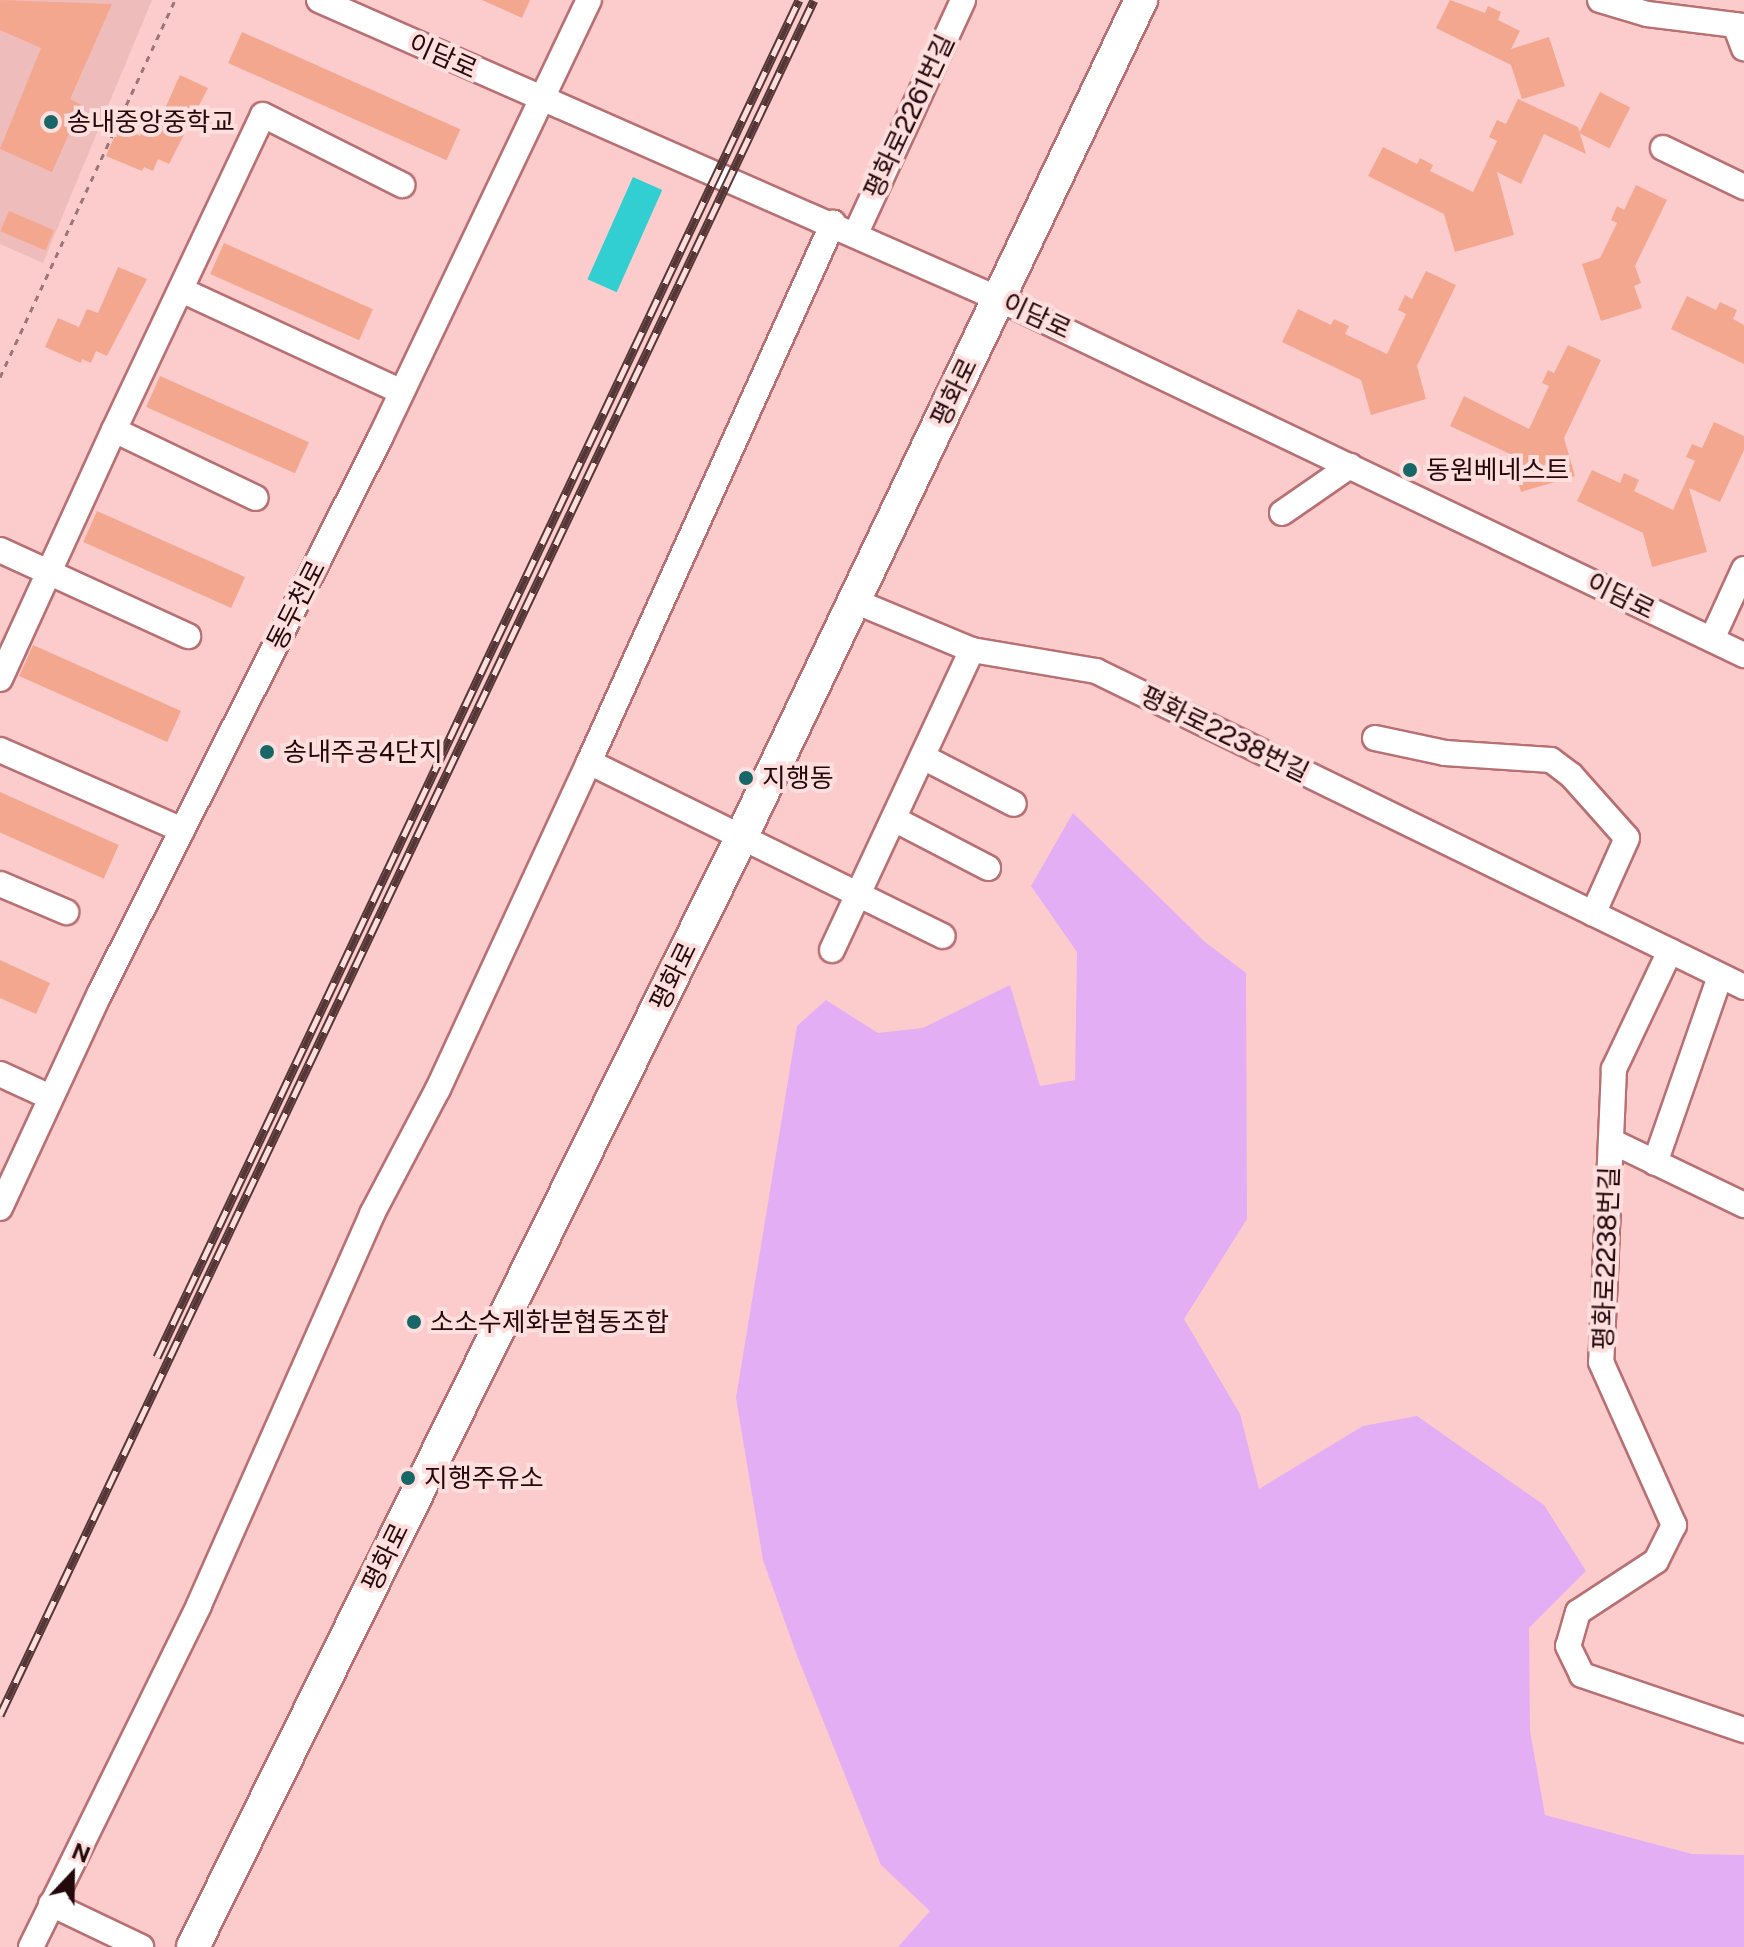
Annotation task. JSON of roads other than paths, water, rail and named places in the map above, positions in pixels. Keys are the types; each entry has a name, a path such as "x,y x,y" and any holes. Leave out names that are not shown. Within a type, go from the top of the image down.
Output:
{"main road":[{"name":"평화로","path":"193,1947 740,840 1141,0"}],"street":[{"name":"이담로","path":"319,0 541,100 844,228 999,299 1744,655"},
{"name":"동두천로","path":"0,1208 50,1097 402,392 589,0"},
{"name":"평화로2261번길","path":"31,1947 199,1605 372,1214 438,1089 589,762 844,228 963,0"},
{"path":"1600,0 1647,14 1739,26 1744,48"},
{"path":"0,679 263,115 402,185"},
{"path":"1663,148 1744,187"},
{"path":"181,290 402,392"},
{"path":"114,430 256,498"},
{"path":"1282,513 1350,466"},
{"path":"0,550 188,636"},
{"path":"1712,639 1744,569"},
{"name":"평화로2238번길","path":"852,600 972,650 1096,671 1744,987"},
{"path":"832,950 972,650"},
{"path":"1375,738 1445,753 1551,760 1571,775 1627,838 1593,914"},
{"path":"0,750 182,830"},
{"path":"923,757 1014,804"},
{"path":"589,762 740,840 859,893 943,936"},
{"path":"894,819 988,868"},
{"path":"0,884 66,912"},
{"name":"평화로2238번길","path":"1670,951 1614,1069 1601,1362 1674,1525 1656,1561 1578,1612 1568,1646 1582,1675 1744,1730"},
{"path":"1655,1163 1720,976"},
{"path":"0,1074 50,1097"},
{"path":"1611,1141 1744,1205"},
{"path":"51,1904 141,1947"}],"water":[{"path":"633,177 662,190 617,292 587,279"}],"railway":[{"path":"157,1357 799,0"},
{"path":"0,1715 814,0"}],"place":[{"name":"송내중앙중학교","path":"51,122"},
{"name":"동원베네스트","path":"1410,470"},
{"name":"송내주공4단지","path":"267,752"},
{"name":"지행동","path":"746,778"},
{"name":"소소수제화분협동조합","path":"414,1322"},
{"name":"지행주유소","path":"408,1478"}]}
